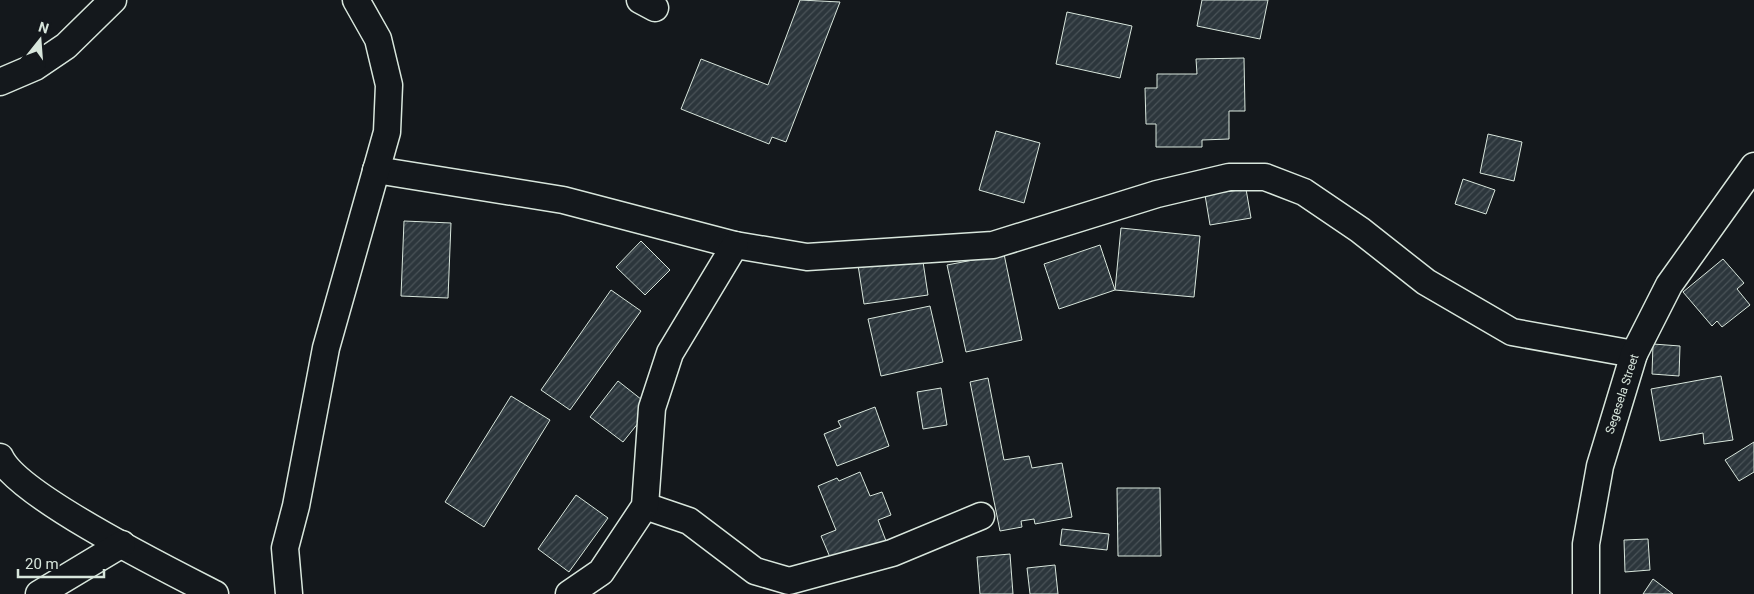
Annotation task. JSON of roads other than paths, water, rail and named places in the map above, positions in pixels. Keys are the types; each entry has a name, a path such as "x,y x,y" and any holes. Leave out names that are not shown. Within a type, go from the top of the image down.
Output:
{"street":[{"path":"0,82 35,67 66,46 114,0"},
{"path":"289,594 285,548 296,506 326,348 387,132 389,85 378,39 360,1"},
{"name":"Segesela Street","path":"1586,594 1586,544 1600,466 1634,354 1669,285 1754,166"},
{"path":"376,170 563,200 735,245 807,257 993,245 1175,190 1229,177 1265,177 1304,192 1360,230 1426,282 1512,332 1634,354"},
{"path":"569,594 601,572 645,506 652,408 670,353 735,245"},
{"path":"0,457 32,490 122,544 215,594"},
{"path":"645,506 689,521 755,571 789,581 892,553 981,516"},
{"path":"39,594 122,544"}]}
